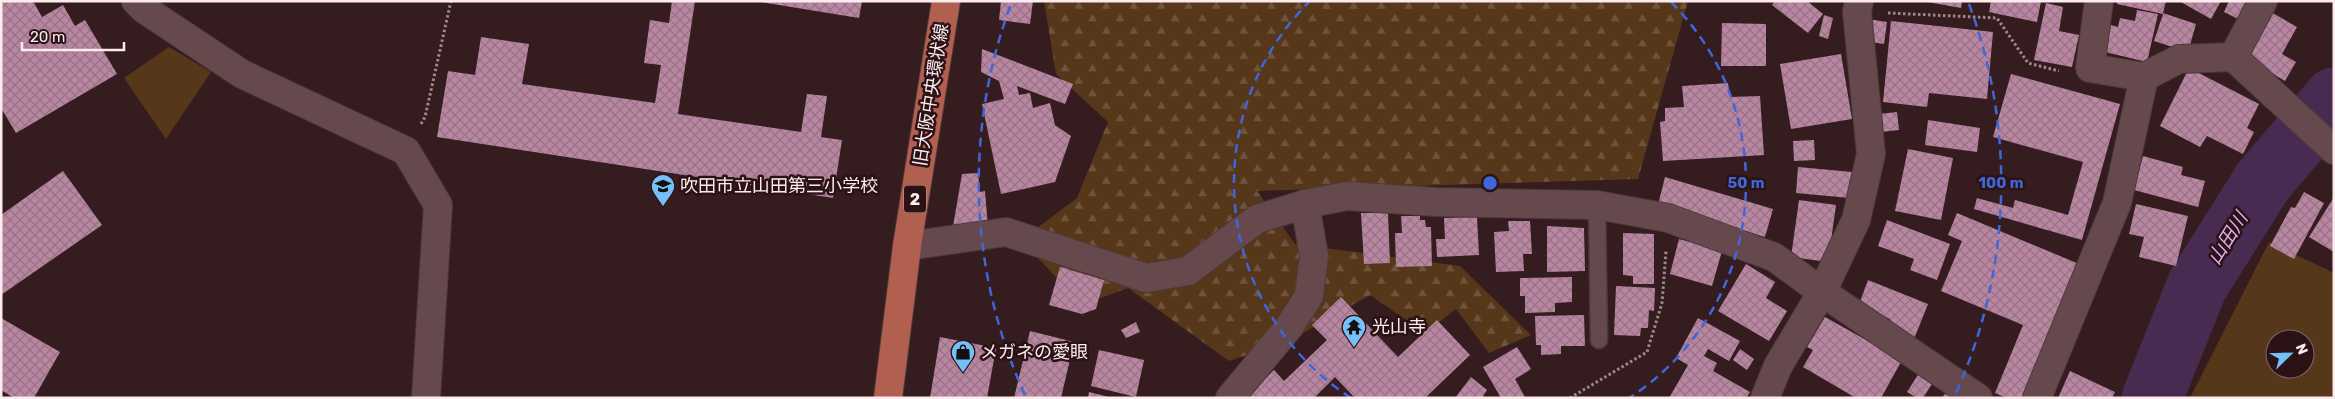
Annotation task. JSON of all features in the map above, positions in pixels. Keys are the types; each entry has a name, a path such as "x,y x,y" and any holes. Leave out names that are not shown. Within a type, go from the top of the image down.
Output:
{"main road":[{"name":"旧大阪中央環状線","path":"888,398 907,246 946,1"}],"street":[{"path":"136,1 144,9 242,74 406,151 438,205 426,398"},
{"path":"2100,1 2090,68 2144,77 2179,59 2233,57 2289,106 2334,150"},
{"path":"2233,57 2263,1"},
{"path":"1765,398 1778,366 1822,292 1856,220 1872,154 1858,7"},
{"path":"2038,398 2117,203 2144,77"},
{"path":"907,246 1006,232 1146,278 1188,271 1258,219 1306,204 1347,196 1436,202 1597,205 1668,218 1774,257 1822,292 1978,398"},
{"path":"1230,398 1289,327 1309,296 1314,256 1306,204"}],"lane":[{"path":"1597,205 1599,340"}],"path":[{"path":"406,151 425,118 451,1"},
{"path":"1858,7 1997,18 2028,64 2078,75 2090,68"},
{"path":"1570,398 1647,352 1662,303 1668,218"}],"green space":[{"path":"1044,1 1688,1 1638,179 1257,191 1295,244 1460,266 1531,335 1489,353 1456,309 1425,333 1370,295 1291,340 1229,361 1128,288 1082,305 1021,240 1077,198 1108,122 1056,74"},
{"path":"169,47 211,72 166,139 124,78"},
{"path":"2269,242 2334,273 2334,390 2332,398 2190,398"}],"building":[{"path":"1,1 33,1 42,17 63,5 75,26 85,20 117,74 16,133 1,108"},
{"path":"672,1 695,1 678,114 801,132 807,94 827,96 821,137 842,140 833,198 437,137 448,71 475,75 481,37 529,44 522,84 655,103 661,65 644,63 650,20 669,23"},
{"path":"754,1 862,1 859,18"},
{"path":"1001,1 1033,1 1030,24 999,20"},
{"path":"1775,1 1807,1 1823,14 1808,33 1772,5"},
{"path":"1922,1 1962,1 1961,8"},
{"path":"1991,1 2041,1 2037,22 1989,12"},
{"path":"2117,1 2166,1 2163,13 2196,24 2188,52 2154,41 2163,14 2117,4"},
{"path":"2179,1 2221,1 2211,19"},
{"path":"2229,1 2258,1 2246,23 2224,12"},
{"path":"2046,3 2063,7 2059,31 2079,35 2072,67 2034,60"},
{"path":"2137,10 2158,14 2147,62 2105,52 2111,25 2118,27 2120,18 2135,21"},
{"path":"2271,12 2297,27 2282,54 2296,62 2285,81 2244,57"},
{"path":"1824,15 1833,18 1828,39 1819,36"},
{"path":"1867,19 1887,22 1884,44 1864,41"},
{"path":"1891,21 1993,32 1987,99 1929,93 1927,107 1883,102"},
{"path":"1722,23 1766,24 1766,66 1721,66"},
{"path":"982,49 1073,84 1065,104 1017,86 1019,95 1030,93 1033,108 1050,103 1055,125 1071,136 1055,182 1001,194 982,104 1004,99 999,81 981,72"},
{"path":"1841,54 1852,119 1791,129 1780,64"},
{"path":"2189,68 2259,104 2247,128 2254,132 2243,154 2207,136 2200,147 2160,126"},
{"path":"2011,74 2120,104 2082,240 1974,209 1977,198 2013,208 2015,200 2068,215 2083,162 1993,137"},
{"path":"1728,83 1730,97 1760,96 1764,155 1663,161 1660,122 1665,121 1665,108 1684,107 1682,86"},
{"path":"1897,112 1899,130 1881,132 1879,114"},
{"path":"1928,120 1980,128 1977,152 1925,145"},
{"path":"1814,140 1815,160 1794,161 1793,141"},
{"path":"1908,149 1953,158 1941,220 1895,211"},
{"path":"2143,156 2183,167 2181,175 2205,181 2198,207 2134,190"},
{"path":"1798,167 1852,172 1850,198 1796,193"},
{"path":"63,171 102,225 1,295 1,215"},
{"path":"978,173 980,192 985,191 988,227 952,232 962,174"},
{"path":"1665,177 1773,209 1765,237 1658,205"},
{"path":"2304,192 2324,203 2294,259 2270,246 2291,207 2295,208"},
{"path":"2334,197 2334,252 2309,237"},
{"path":"1799,200 1836,205 1828,262 1791,257"},
{"path":"2136,204 2188,216 2176,266 2139,257 2144,237 2129,234"},
{"path":"1361,213 1388,213 1390,263 1364,264"},
{"path":"1957,213 2079,264 2023,398 2007,398 1995,393 2023,325 1941,291 1962,241 1948,235"},
{"path":"1401,216 1420,216 1420,220 1425,220 1426,227 1431,227 1432,266 1396,267 1395,233 1402,233"},
{"path":"1477,217 1479,255 1437,257 1436,239 1445,239 1444,218"},
{"path":"1887,220 1950,244 1937,280 1910,270 1914,259 1878,246"},
{"path":"1508,221 1530,221 1532,254 1523,254 1524,271 1496,272 1494,232 1509,231"},
{"path":"1547,226 1584,228 1585,271 1547,272"},
{"path":"1623,233 1654,234 1654,284 1633,284 1633,276 1623,275"},
{"path":"1679,239 1722,251 1712,286 1670,274"},
{"path":"1746,264 1775,282 1766,298 1787,311 1769,341 1718,311"},
{"path":"1060,267 1104,280 1096,309 1082,314 1049,305"},
{"path":"1572,277 1572,302 1555,303 1555,312 1525,313 1525,296 1520,296 1520,278"},
{"path":"1868,280 1928,304 1914,339 1887,328 1890,319 1858,307"},
{"path":"1616,286 1655,288 1654,311 1649,310 1648,328 1641,328 1640,336 1614,335"},
{"name":"光山寺","path":"1341,297 1398,357 1437,320 1470,355 1425,398 1355,398 1335,377 1314,398 1245,398 1274,370 1284,381 1327,340 1312,325"},
{"path":"1584,315 1585,346 1561,346 1561,354 1541,355 1541,345 1536,345 1535,316"},
{"path":"1825,317 1902,360 1881,398 1856,398 1803,367 1813,350 1807,347"},
{"path":"1,318 60,352 34,398 14,398 1,390"},
{"path":"1698,318 1740,341 1729,361 1708,349 1704,356 1717,363 1713,371 1750,392 1746,398 1669,398 1688,365 1676,358"},
{"path":"1136,322 1140,332 1126,338 1121,330"},
{"path":"1030,331 1074,342 1061,398 1014,398"},
{"name":"メガネの愛眼","path":"940,337 996,348 987,398 930,398"},
{"path":"1517,347 1531,369 1515,379 1525,397 1501,398 1483,367"},
{"path":"1740,349 1754,359 1747,370 1733,360"},
{"path":"1099,350 1144,360 1136,397 1091,386"},
{"path":"1921,370 1935,379 1923,398 1917,398 1907,392"},
{"path":"2070,371 2115,392 2112,398 2058,398"},
{"path":"1471,377 1487,390 1483,396 1486,398 1455,398"},
{"path":"1948,389 1961,398 1942,398"},
{"path":"1089,392 1109,397 1109,398 1088,398"}],"waterway":[{"name":"山田川","path":"2152,398 2197,286 2263,181 2334,98"}],"place":[{"name":"吹田市立山田第三小学校","path":"663,207"},
{"name":"光山寺","path":"1354,348"},
{"name":"メガネの愛眼","path":"963,373"}]}
